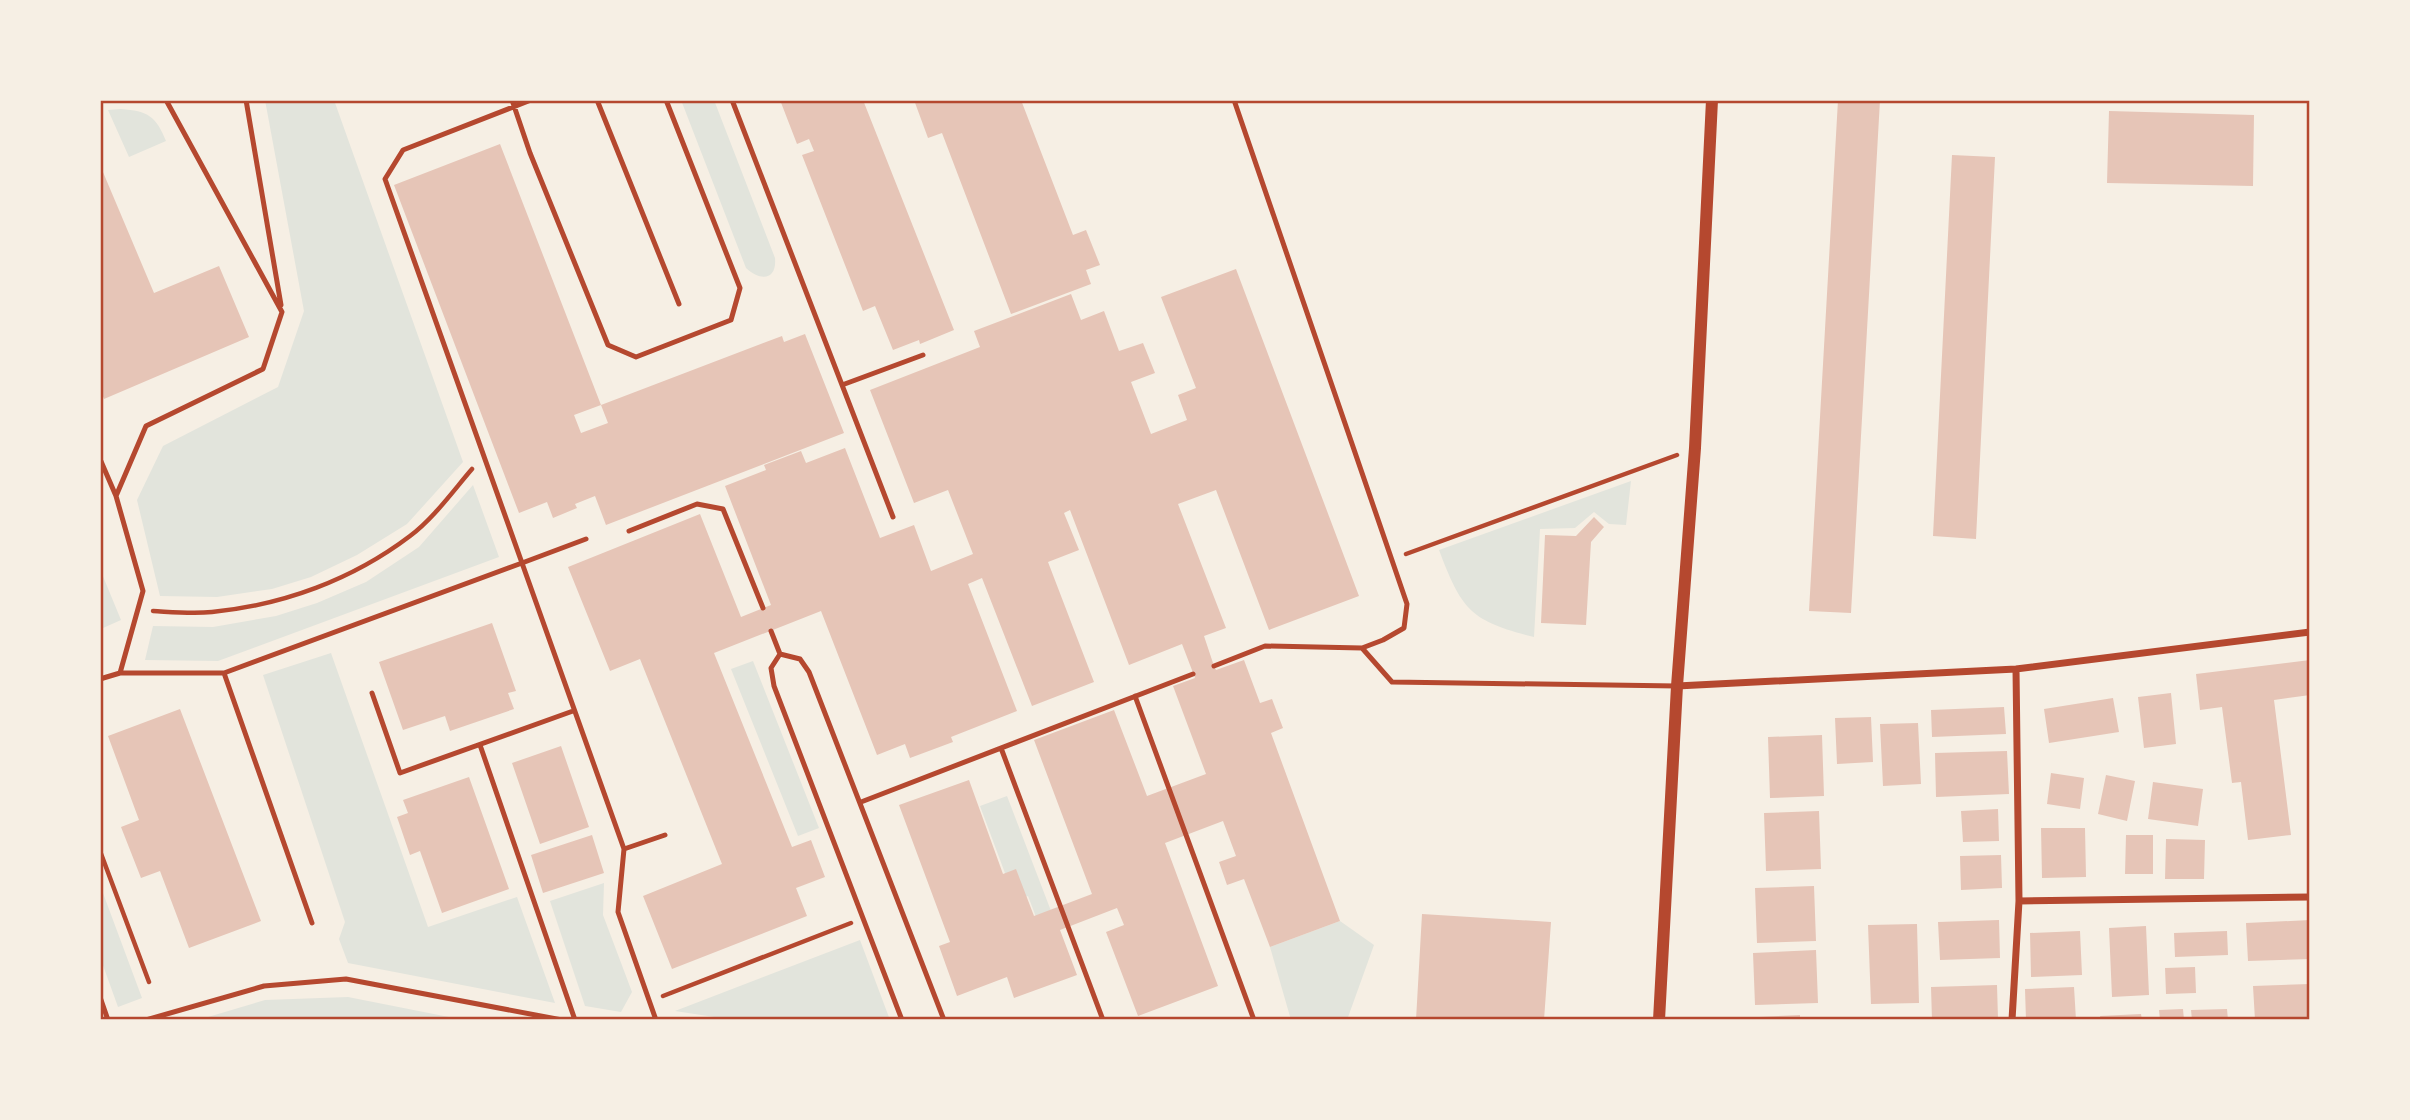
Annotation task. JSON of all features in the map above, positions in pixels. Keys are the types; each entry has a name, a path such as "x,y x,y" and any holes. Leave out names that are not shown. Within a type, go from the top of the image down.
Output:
{"street":[{"path":"1659,1020 1677,687 1695,448 1712,100"},
{"path":"1677,687 2016,669 2310,632"},
{"path":"2012,1020 2019,901 2016,669"},
{"path":"2019,901 2310,897"}],"lane":[{"path":"166,100 282,312"},
{"path":"116,496 146,426 263,369 282,312 246,100"},
{"path":"512,100 530,153 608,345 636,357 731,320 740,288 666,100"},
{"path":"531,100 403,150 385,179 624,849 618,912 656,1020"},
{"path":"597,100 679,304"},
{"path":"732,100 893,517"},
{"path":"1214,666 1265,646 1362,648 1404,628 1407,604 1234,100"},
{"path":"842,385 923,355"},
{"path":"100,459 116,496 143,591 120,673"},
{"path":"629,531 697,504 723,509 763,608"},
{"path":"100,679 120,673 224,673 586,539"},
{"path":"771,631 780,654"},
{"path":"1362,648 1392,682 1677,687"},
{"path":"780,654 800,659 809,672 944,1020"},
{"path":"780,654 771,668 774,686 902,1020"},
{"path":"224,673 312,923"},
{"path":"861,802 1193,674"},
{"path":"372,692 400,773 573,711"},
{"path":"1135,696 1254,1020"},
{"path":"480,745 575,1020"},
{"path":"1001,748 1102,1020"},
{"path":"624,849 665,835"},
{"path":"146,1020 264,986 346,979 562,1020"},
{"path":"100,997 108,1020"}],"path":[{"path":"1392,559 1695,448"},
{"path":"138,611 210,613 273,602 313,591 357,569 411,536 484,455"},
{"path":"100,851 102,866 149,982"},
{"path":"649,1002 863,918"}],"shaded area":[{"path":"265,100 334,100 463,462 407,524 357,555 311,577 272,589 217,597 160,596 137,500 163,446 278,387 304,311"},
{"path":"681,100 714,100 775,258 773,271 766,277 746,268"},
{"path":"121,109 150,116 159,126 166,141 129,157 108,110"},
{"path":"1631,481 1626,525 1609,524 1594,512 1575,528 1540,529 1534,637 1482,619 1463,600 1439,550"},
{"path":"473,485 499,557 218,661 145,660 153,626 213,627 276,616 317,603 366,582 419,547"},
{"path":"100,569 121,620 103,628 100,621"},
{"path":"331,653 428,927 517,897 555,1003 348,963 339,939 345,922 263,675"},
{"path":"753,661 819,828 798,836 731,669"},
{"path":"1007,796 1056,924 1041,930 1028,896 1015,900 980,806"},
{"path":"604,883 603,915 632,992 621,1012 585,1006 550,901"},
{"path":"100,885 142,998 118,1007 100,957"},
{"path":"1340,921 1374,945 1347,1020 1291,1020 1270,947"},
{"path":"860,940 890,1020 734,1020 675,1011"},
{"path":"348,997 464,1020 198,1020 265,1000"}],"building":[{"path":"780,100 863,100 954,330 920,344 919,340 893,350 875,306 863,311 802,155 814,151 809,139 797,144"},
{"path":"914,100 1021,100 1073,235 1086,230 1100,265 1086,270 1091,284 1011,314 942,133 928,138"},
{"path":"1838,100 1880,100 1851,613 1809,611"},
{"path":"2109,111 2254,115 2253,186 2107,183"},
{"path":"500,144 601,405 782,336 784,342 805,334 844,433 606,525 595,496 575,504 577,508 553,518 547,502 519,513 394,185","holes":["601,405 608,423 581,433 574,415"]},
{"path":"1952,155 1995,157 1976,539 1933,536"},
{"path":"100,165 154,293 219,266 249,337 104,399 100,389"},
{"path":"1236,269 1359,596 1269,630 1216,490 1178,504 1226,628 1204,636 1214,666 1216,670 1244,660 1260,703 1272,699 1283,728 1271,733 1340,921 1270,947 1244,879 1227,885 1219,862 1236,856 1223,821 1165,843 1218,986 1138,1016 1106,932 1124,925 1117,908 1060,930 1077,975 1014,998 1007,977 957,996 939,946 950,942 899,805 969,780 1003,874 1016,869 1034,916 1092,894 1034,740 1114,710 1147,796 1206,774 1173,686 1195,678 1182,644 1129,665 1070,510 1064,513 1079,550 1048,562 1094,682 1032,706 982,578 968,584 1017,711 951,737 953,742 910,758 905,744 877,755 821,611 714,653 792,847 811,840 825,877 796,888 807,916 672,969 643,896 722,864 640,659 610,671 568,567 700,514 741,617 771,605 725,486 766,470 764,465 801,451 806,463 845,448 880,538 914,525 931,571 973,554 948,490 914,503 870,390 980,347 974,331 1071,294 1081,320 1104,311 1119,351 1143,343 1155,373 1131,382 1151,434 1187,420 1178,395 1196,388 1161,297"},
{"path":"1594,517 1604,527 1591,542 1586,625 1541,623 1545,535 1576,536"},
{"path":"492,623 516,691 508,693 514,709 450,731 445,716 403,730 379,662"},
{"path":"2310,660 2310,695 2274,700 2291,835 2248,840 2241,782 2232,783 2222,707 2200,710 2196,674"},
{"path":"2171,693 2176,744 2144,748 2138,697"},
{"path":"2113,698 2119,732 2049,743 2044,709"},
{"path":"2004,707 2006,734 1932,737 1931,710"},
{"path":"180,709 261,921 189,948 160,871 141,878 121,827 139,820 108,736"},
{"path":"1871,717 1873,762 1837,764 1835,718"},
{"path":"1918,723 1921,784 1883,786 1880,724"},
{"path":"1822,735 1824,796 1770,798 1768,737"},
{"path":"561,746 589,827 540,844 512,763"},
{"path":"2007,751 2009,794 1936,797 1935,753"},
{"path":"2051,773 2084,778 2080,809 2047,804"},
{"path":"2106,775 2135,781 2127,821 2098,814"},
{"path":"469,777 509,889 442,913 420,851 410,855 397,817 408,813 403,800"},
{"path":"2153,782 2203,789 2198,826 2148,819"},
{"path":"1998,809 1999,841 1963,842 1961,811"},
{"path":"1819,811 1821,869 1766,871 1764,813"},
{"path":"2041,828 2085,828 2086,877 2042,878"},
{"path":"592,835 604,873 543,893 531,855"},
{"path":"2126,835 2153,835 2153,874 2125,874"},
{"path":"2166,839 2205,840 2204,879 2165,879"},
{"path":"2001,855 2002,888 1961,890 1960,856"},
{"path":"1814,886 1816,941 1757,943 1755,888"},
{"path":"1422,914 1551,922 1544,1020 1416,1020"},
{"path":"1999,920 2000,958 1940,960 1938,922"},
{"path":"2310,920 2310,959 2248,961 2246,923"},
{"path":"1917,924 1919,1003 1871,1004 1868,925"},
{"path":"2146,926 2149,995 2112,997 2109,928"},
{"path":"2080,931 2082,975 2031,977 2030,933"},
{"path":"2227,931 2228,955 2175,957 2174,933"},
{"path":"1816,950 1818,1003 1755,1005 1753,953"},
{"path":"2195,967 2196,993 2166,994 2165,968"},
{"path":"2310,984 2310,1018 2255,1020 2253,986"},
{"path":"1997,985 1998,1019 1932,1020 1931,987"},
{"path":"2074,987 2076,1020 2026,1020 2025,989"},
{"path":"2183,1009 2184,1020 2160,1020 2159,1010"},
{"path":"2227,1009 2228,1020 2192,1020 2191,1010"},
{"path":"2141,1014 2142,1020 2101,1020 2100,1016"},
{"path":"1800,1015 1800,1020 1759,1020 1759,1017"}]}
